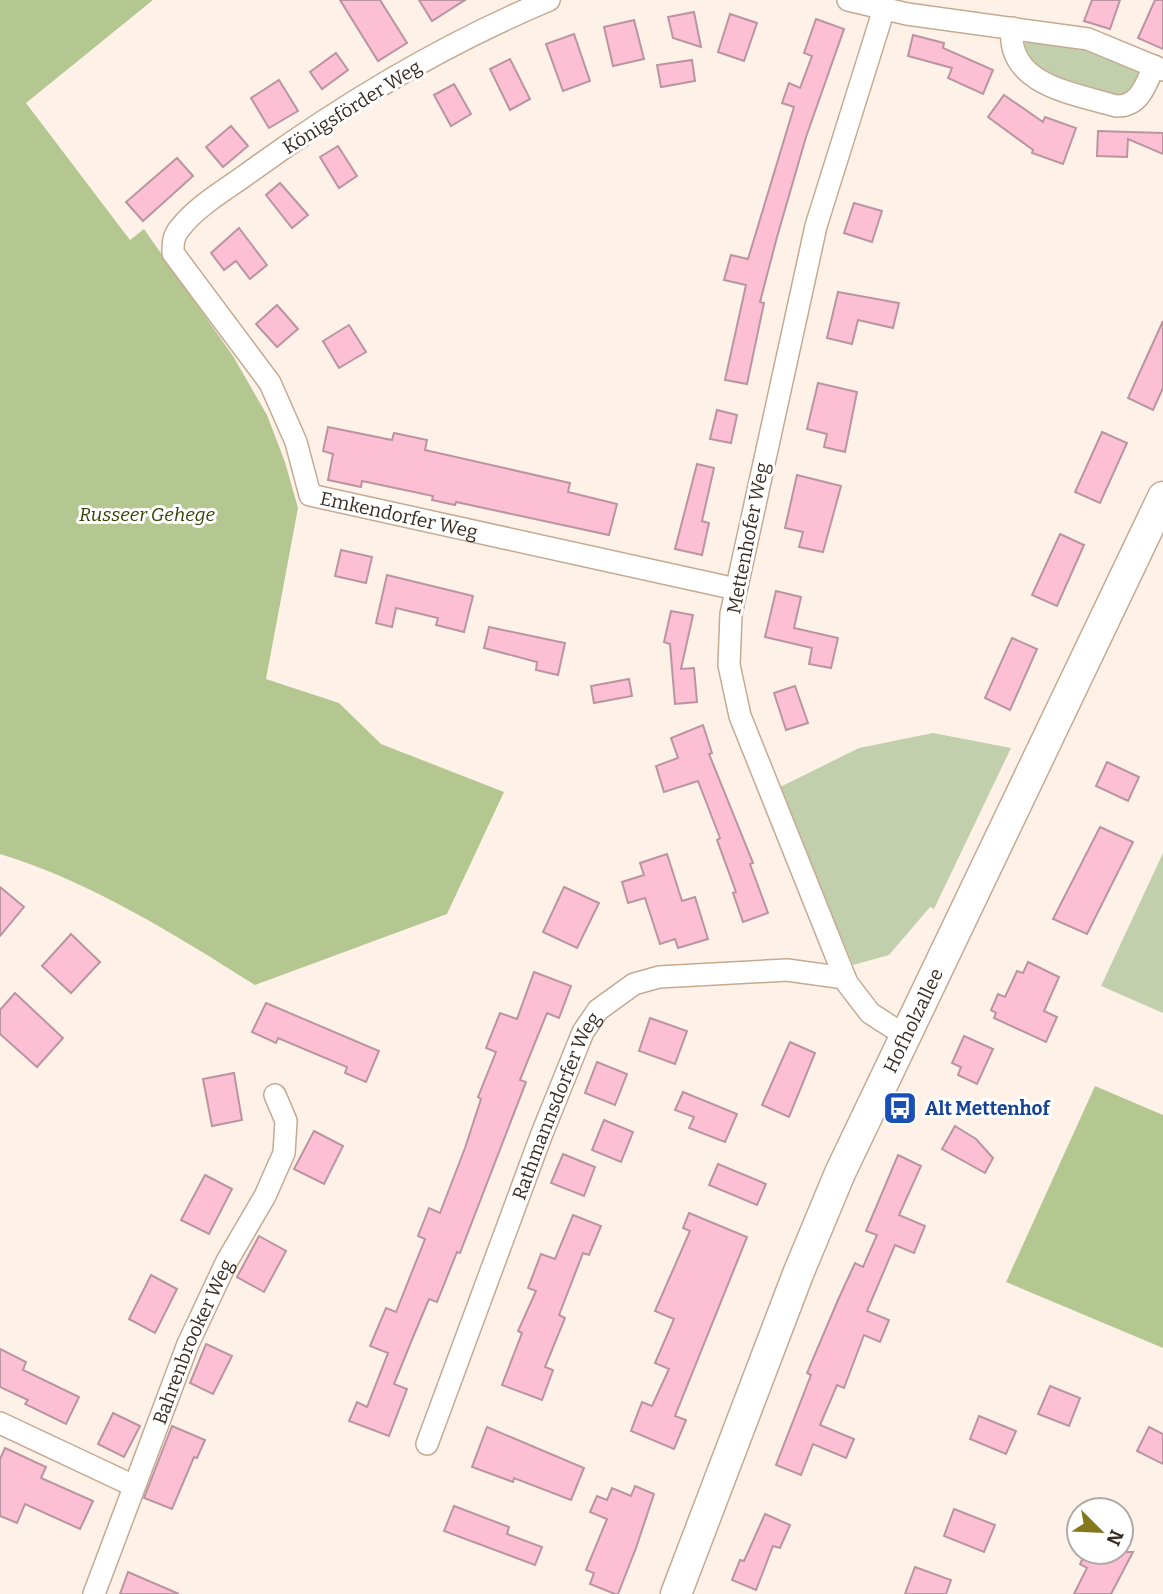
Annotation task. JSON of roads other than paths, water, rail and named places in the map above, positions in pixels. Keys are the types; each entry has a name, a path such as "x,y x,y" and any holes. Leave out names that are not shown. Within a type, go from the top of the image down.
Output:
{"street":[{"name":"Königsförder Weg","path":"173,239 204,205 352,104 456,44 549,0"},
{"path":"848,0 884,9 1088,39 1158,68 1137,100 1126,106 1116,106 1031,78 1012,51 1012,28"},
{"name":"Mettenhofer Weg","path":"884,9 816,226 736,589 729,665 740,716 845,978 870,1013 904,1035"},
{"name":"Emkendorfer Weg","path":"173,239 173,253 179,263 270,383 292,433 310,495 736,589"},
{"name":"Hofholzallee","path":"676,1594 798,1274 904,1035 1163,497"},
{"name":"Rathmannsdorfer Weg","path":"427,1444 541,1136 583,1032 598,1010 634,984 659,976 787,970 845,978"},
{"name":"Bahrenbrooker Weg","path":"94,1594 187,1344 227,1261 265,1196 284,1153 286,1121 275,1095"},
{"path":"0,1423 134,1486"}],"place":[{"name":"Alt Mettenhof","path":"900,1108"}],"park label":[{"name":"Russeer Gehege","path":"147,514"}]}
